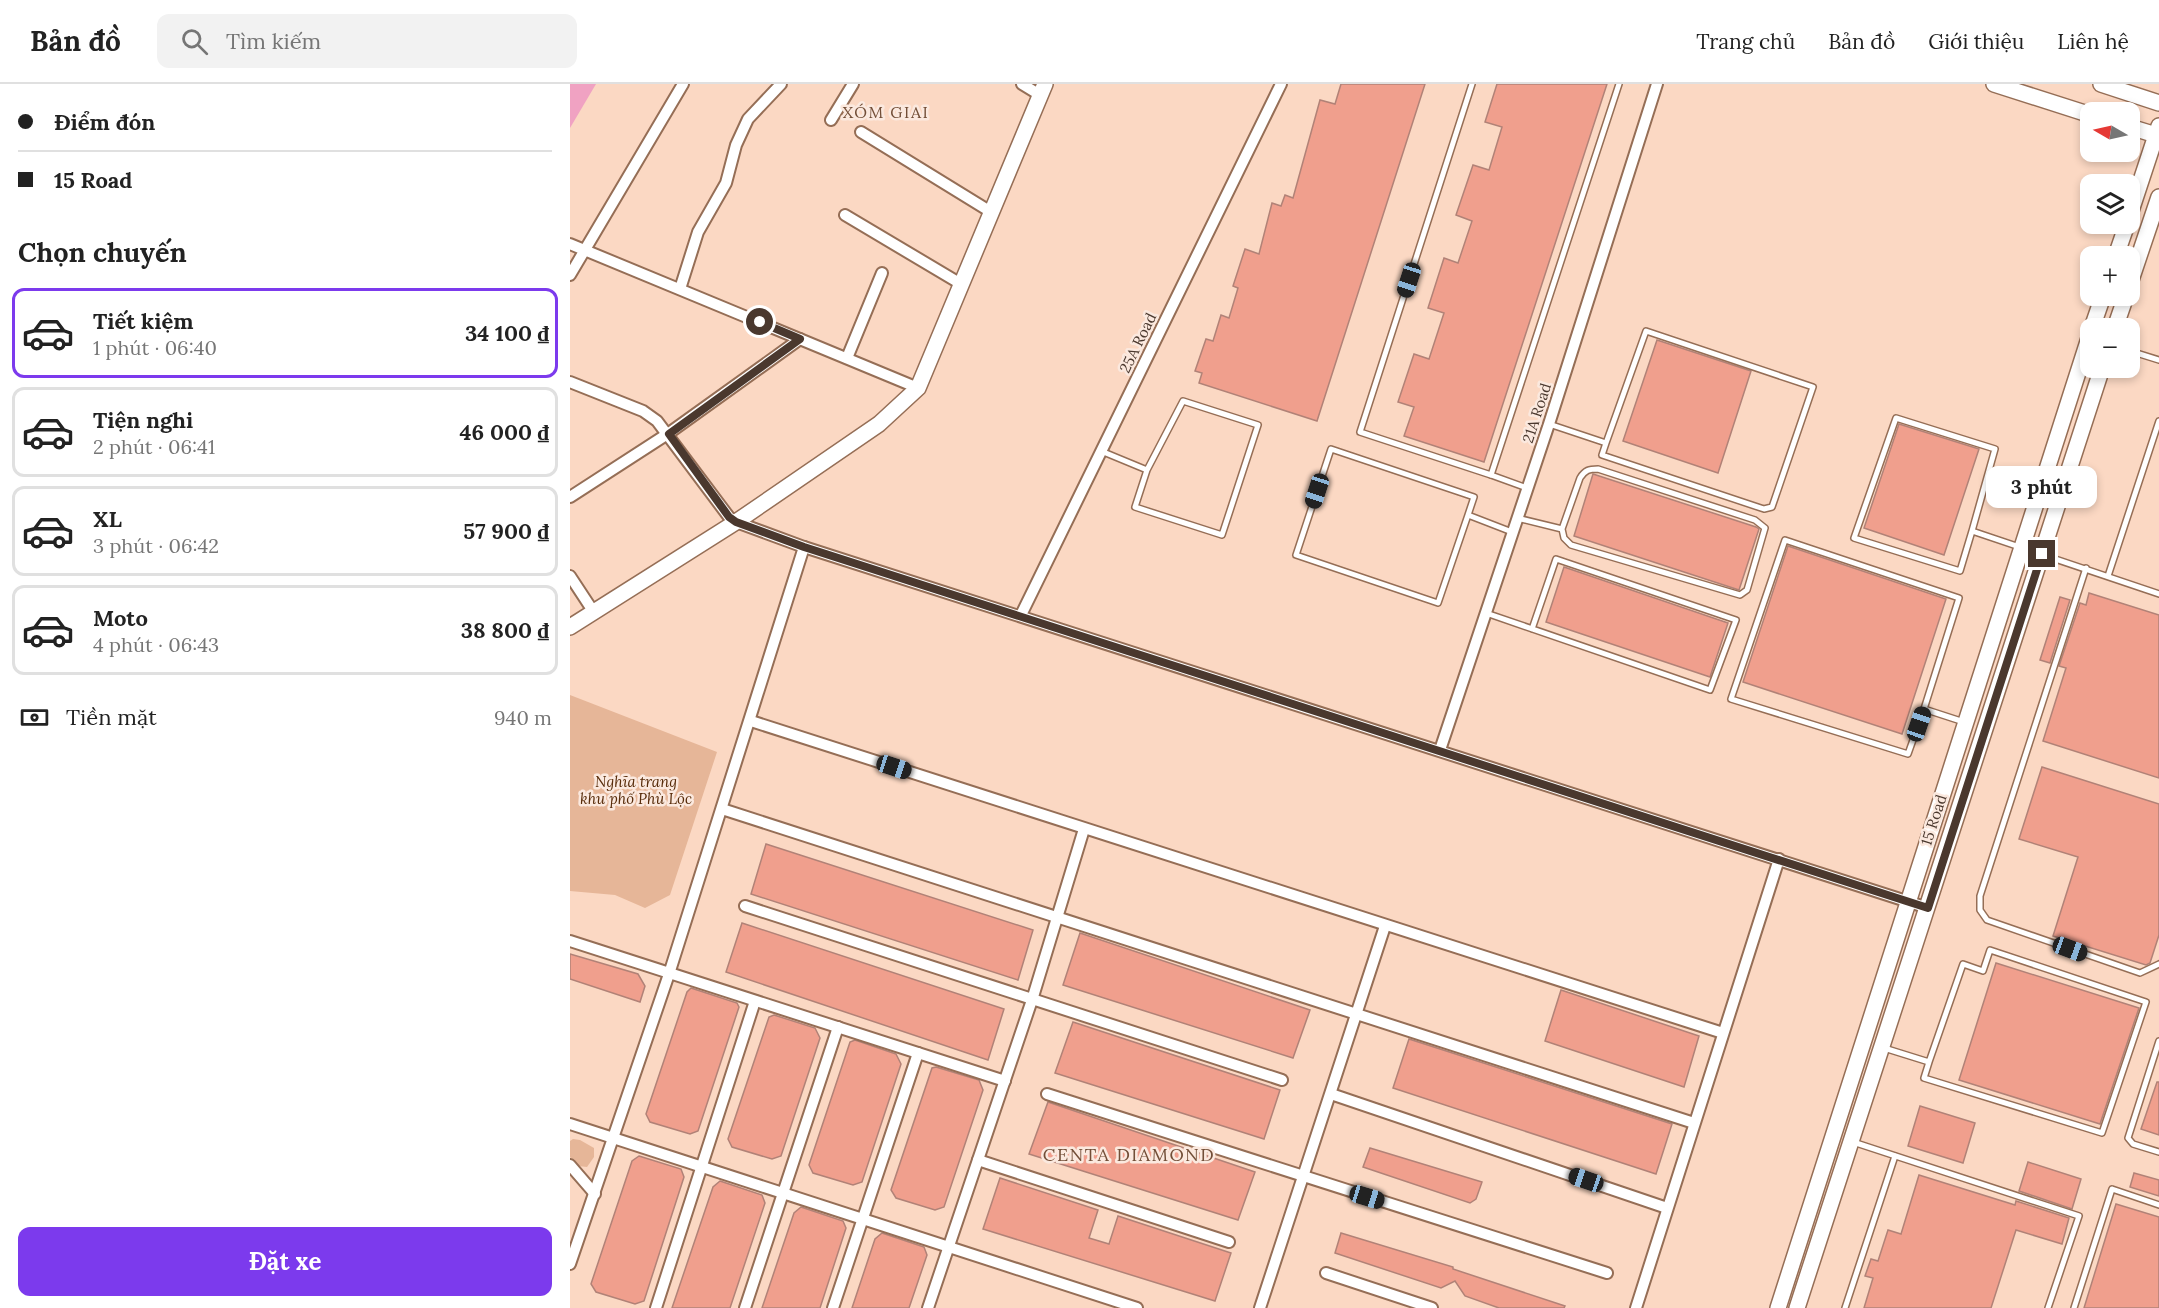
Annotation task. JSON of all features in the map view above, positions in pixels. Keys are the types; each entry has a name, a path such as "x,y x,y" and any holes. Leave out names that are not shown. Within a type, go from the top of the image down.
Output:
{"street":[{"path":"570,275 583,249 683,84"},
{"path":"680,289 698,232 726,183 736,145 748,119 781,84"},
{"path":"831,120 853,84"},
{"path":"570,627 736,522 879,424 918,388 1042,89 1022,84"},
{"name":"25A Road","path":"1021,615 1281,84"},
{"name":"21A Road","path":"1440,750 1484,613 1550,424 1658,84"},
{"path":"1994,84 2080,111"},
{"path":"2101,84 2159,103"},
{"path":"2140,128 2158,131 2140,184"},
{"path":"861,132 991,212"},
{"path":"2140,253 2159,197"},
{"path":"845,215 961,284"},
{"path":"570,244 918,388"},
{"path":"847,358 882,273"},
{"path":"570,497 669,434 800,339"},
{"name":"15 Road","path":"1778,1308 2080,367"},
{"name":"15 Road","path":"1797,1308 2099,378"},
{"path":"570,382 643,411 669,434 721,507 736,522 804,547 1928,908"},
{"path":"570,1264 615,1139 669,974 751,721 804,547"},
{"path":"570,576 593,611"},
{"path":"751,721 1723,1033"},
{"path":"722,809 1694,1123"},
{"path":"928,1308 1032,1000 1084,829"},
{"path":"1636,1308 1779,859"},
{"path":"745,906 1282,1080"},
{"path":"1260,1308 1385,926"},
{"path":"570,941 1005,1081"},
{"path":"656,1308 755,1000"},
{"path":"745,1308 781,1193 838,1027"},
{"path":"833,1308 918,1053"},
{"path":"1047,1094 1607,1273"},
{"path":"1331,1094 1667,1208"},
{"path":"570,1124 1137,1308"},
{"path":"978,1160 1229,1242"},
{"path":"570,1165 595,1194"},
{"path":"1326,1273 1432,1308"}],"lane":[{"path":"1472,84 1360,432 1527,488"},
{"path":"1491,475 1618,84"},
{"path":"1646,331 1812,387 1772,507 1764,508 1602,455 1606,443 1646,331"},
{"path":"2140,354 2158,358"},
{"path":"1184,401 1258,425 1222,535 1135,507 1147,470 1184,401"},
{"path":"1896,418 1995,449 1972,531 1960,571 1854,538 1896,418"},
{"path":"2108,576 2159,421"},
{"path":"1550,424 1606,443"},
{"path":"1331,449 1474,497 1468,516 1438,603 1296,555 1331,449"},
{"path":"1101,451 1147,470"},
{"path":"1590,469 1599,469 1755,520 1765,528 1747,590 1740,595 1571,544 1564,538 1563,529 1580,478 1584,471 1590,469"},
{"path":"1468,516 1512,532"},
{"path":"1517,518 1563,529"},
{"path":"1972,531 2159,594"},
{"path":"1785,540 1959,598 1924,709 1908,754 1731,699 1785,540"},
{"path":"1484,613 1710,690 1736,620 1556,559 1532,629"},
{"path":"2086,568 1980,896 1980,910 1987,920 2140,973 2159,964"},
{"path":"1924,709 1966,723"},
{"path":"1990,950 2146,1002 2102,1133 1924,1078 1929,1062 1963,964 1983,972 1990,950"},
{"path":"2159,1041 2128,1138 2133,1144 2159,1152"},
{"path":"1882,1048 1929,1062"},
{"path":"1851,1142 2079,1216 2048,1308"},
{"path":"1845,1308 1895,1156"},
{"path":"2074,1308 2112,1189 2159,1205"}],"green space":[{"name":"Nghĩa trang khu phố Phù Lộc","path":"570,695 717,752 670,895 645,908 615,895 570,891"},
{"path":"580,1140 594,1148 594,1157 587,1167 578,1166 570,1157 570,1141"}],"shaded area":[{"path":"570,84 596,84 570,128"}],"building":[{"path":"1341,84 1425,84 1317,421 1199,383 1202,373 1195,371 1206,339 1213,341 1221,315 1229,318 1238,288 1233,286 1245,249 1259,254 1272,203 1281,206 1285,195 1293,198 1320,100 1335,104"},
{"path":"1497,84 1607,84 1484,462 1404,436 1414,407 1398,402 1414,354 1429,359 1444,313 1428,308 1444,258 1458,263 1472,221 1456,215 1473,165 1489,170 1502,127 1485,122"},
{"path":"1657,340 1751,371 1718,473 1623,441"},
{"path":"1899,424 1979,449 1944,555 1864,528"},
{"path":"1593,474 1759,529 1739,590 1574,536"},
{"path":"1788,546 1946,599 1902,734 1743,682"},
{"path":"1564,567 1728,623 1710,677 1546,622"},
{"path":"2089,593 2159,615 2159,778 2043,741 2066,668 2059,666 2080,603 2086,605"},
{"path":"2060,597 2070,600 2050,663 2040,660"},
{"path":"2042,767 2159,804 2159,935 2150,963 2146,965 2053,936 2078,857 2019,839"},
{"path":"766,844 1033,930 1018,980 751,894"},
{"path":"742,923 1004,1009 988,1060 726,972"},
{"path":"1080,933 1310,1010 1293,1058 1063,985"},
{"path":"570,954 638,974 645,986 640,1002 570,979"},
{"path":"1996,963 2139,1008 2100,1124 1959,1080"},
{"path":"691,988 737,1003 739,1007 698,1131 690,1134 650,1122 646,1114 687,992"},
{"path":"1561,990 1699,1036 1684,1087 1545,1041"},
{"path":"774,1015 815,1028 820,1038 781,1156 772,1159 732,1147 728,1139 769,1017"},
{"path":"1073,1022 1280,1090 1264,1139 1055,1073"},
{"path":"1409,1039 1672,1124 1656,1174 1393,1088"},
{"path":"855,1040 896,1054 901,1064 862,1182 853,1185 813,1173 809,1165 850,1042"},
{"path":"936,1067 979,1080 983,1090 944,1207 935,1210 896,1198 891,1190 932,1068"},
{"path":"2157,1082 2159,1082 2159,1135 2141,1129"},
{"path":"1048,1102 1255,1172 1238,1220 1029,1154"},
{"path":"1920,1106 1975,1123 1963,1163 1908,1146"},
{"path":"1370,1148 1482,1182 1476,1199 1470,1203 1363,1167"},
{"path":"639,1156 681,1169 684,1177 644,1301 635,1304 596,1292 591,1284 632,1161"},
{"path":"2028,1162 2081,1179 2072,1209 2019,1191"},
{"path":"2134,1173 2159,1180 2159,1196 2130,1187"},
{"path":"1919,1175 2015,1205 2016,1201 2069,1218 2062,1244 2016,1230 1991,1308 1864,1308 1873,1278 1865,1276 1871,1259 1878,1261 1888,1230 1901,1234"},
{"path":"1000,1178 1098,1210 1089,1238 1109,1244 1118,1216 1231,1253 1215,1301 983,1229"},
{"path":"720,1181 762,1195 765,1203 730,1308 672,1308 713,1187"},
{"path":"2116,1204 2159,1217 2159,1308 2084,1308"},
{"path":"801,1207 843,1221 846,1228 820,1308 762,1308 794,1213"},
{"path":"882,1233 924,1247 927,1255 909,1308 852,1308 875,1239"},
{"path":"1341,1233 1453,1267 1453,1269 1565,1306 1564,1308 1499,1308 1465,1296 1455,1281 1441,1288 1335,1253"}],"district":[{"name":"XÓM GIAI","path":"886,112"},
{"name":"CENTA DIAMOND","path":"1129,1155"}],"route":[{"path":"760,322 800,339 669,434 721,507 736,522 804,547 1928,908 2042,554"}]}
